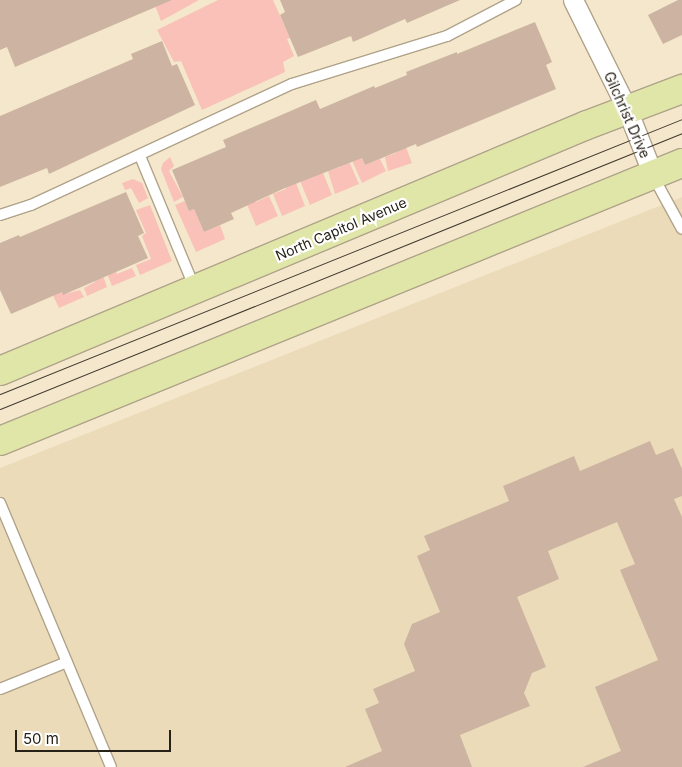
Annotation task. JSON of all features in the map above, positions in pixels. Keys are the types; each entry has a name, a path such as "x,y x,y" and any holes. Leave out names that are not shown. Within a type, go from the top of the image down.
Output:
{"main road":[{"name":"North Capitol Avenue","path":"0,371 627,109 682,89"},
{"path":"0,441 682,163"}],"street":[{"name":"Gilchrist Drive","path":"573,0 627,109 653,175"}],"lane":[{"path":"0,215 31,205 68,186 140,156 292,84 448,36 516,0"},
{"path":"140,156 195,290"},
{"name":"Gilchrist Drive","path":"653,175 682,229"},
{"path":"0,503 111,767"},
{"path":"0,689 67,662"}],"shaded area":[{"path":"153,0 199,0 161,21"},
{"path":"218,0 273,0 290,38 287,39 294,56 283,62 285,72 202,110 181,61 174,62 157,30"},
{"path":"398,126 412,163 388,171 385,157 396,153 386,129"},
{"path":"337,134 359,184 335,194 328,171 340,167 328,144"},
{"path":"355,142 365,165 380,159 386,171 362,183 346,147"},
{"path":"170,157 174,166 169,171 183,197 174,202 161,169 163,163"},
{"path":"291,159 323,173 332,195 310,205"},
{"path":"288,162 305,206 282,216 273,194 286,189 276,166"},
{"path":"234,173 246,178 256,202 269,196 278,216 256,226"},
{"path":"133,179 142,183 148,198 139,203 131,188 125,190 122,183"},
{"path":"682,197 682,767 0,767 0,468"},
{"path":"185,201 189,210 194,209 204,232 220,225 225,239 196,252 175,205"},
{"path":"150,205 172,261 140,275 136,265 151,259 142,236 146,233 136,210"},
{"path":"95,243 106,250 117,274 132,268 136,276 112,286"},
{"path":"94,250 107,287 87,296 84,288 95,282 86,258"},
{"path":"39,266 65,294 80,290 84,297 59,308"}],"building":[{"path":"0,0 172,0 15,67 7,47 0,50"},
{"path":"280,0 460,0 407,23 405,19 353,42 351,36 298,57 280,15 285,12"},
{"path":"678,0 682,0 682,35 663,44 648,15"},
{"path":"535,22 552,62 546,65 556,89 417,147 416,144 365,165 362,158 285,188 231,213 234,219 204,232 194,209 189,211 172,170 226,147 223,140 316,100 320,109 374,86 375,88 407,75 406,72 457,52 457,54"},
{"path":"162,41 172,66 177,64 195,105 49,174 47,168 0,187 0,116 133,59 131,54"},
{"path":"126,192 144,233 138,236 148,258 63,295 62,292 11,314 0,290 0,243 19,235 20,237"},
{"path":"650,441 656,455 673,448 682,469 682,496 674,499 682,517 682,767 583,767 621,751 595,687 658,660 620,570 635,564 617,522 548,551 559,579 517,597 546,667 532,673 524,693 530,706 460,735 472,767 345,767 382,751 365,709 379,703 373,689 415,671 404,644 412,624 440,612 417,556 430,550 424,536 509,501 503,486 574,456 580,471"}],"tram line":[{"path":"0,394 682,119"},
{"path":"0,409 682,133"}]}
